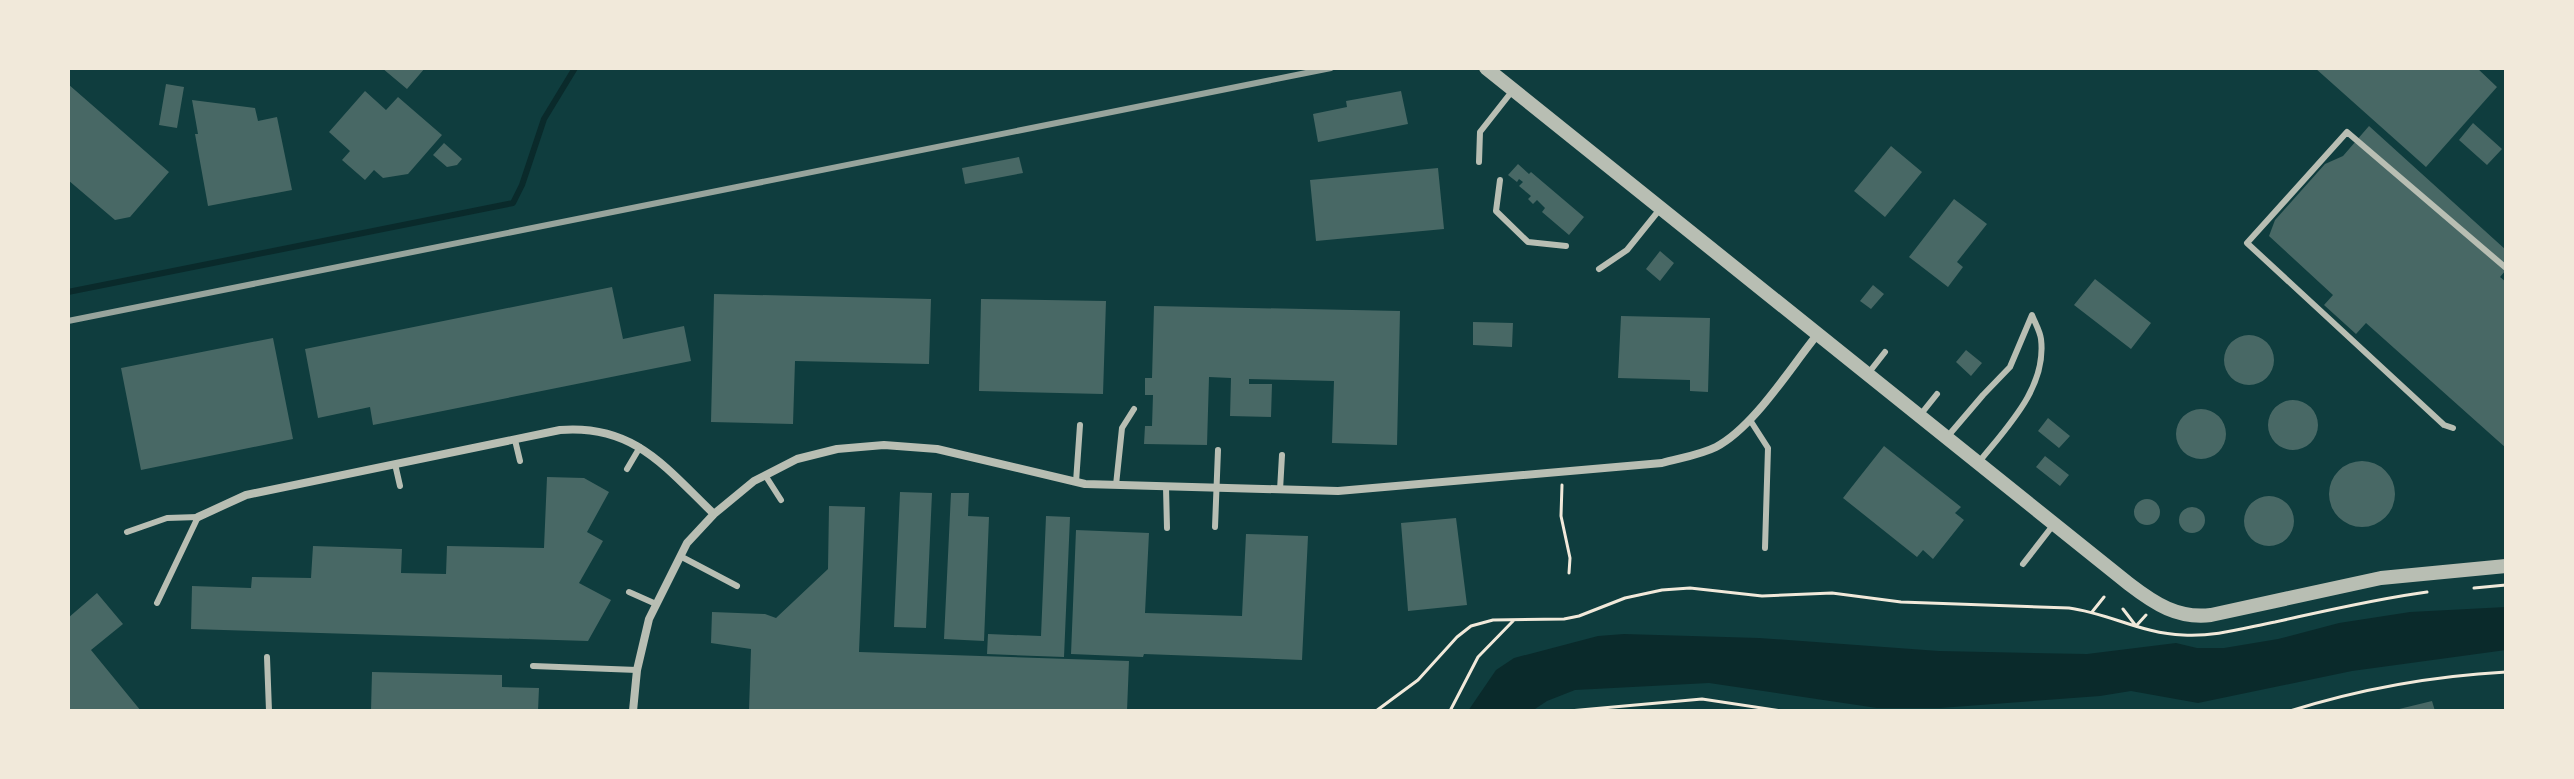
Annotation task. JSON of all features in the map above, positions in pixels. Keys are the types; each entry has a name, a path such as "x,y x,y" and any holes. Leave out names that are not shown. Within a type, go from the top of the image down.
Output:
{"street":[{"path":"1486,68 1866,376 2156,604 2184,615 2198,616 2381,578 2506,566"},
{"path":"633,711 637,670 649,619 687,543 714,514 765,475 797,459 837,449 884,445 937,449 1076,482 1338,491 1662,463 1697,454 1725,441 1750,420 1817,335"},
{"path":"198,517 246,495 582,428 600,430 640,447 662,463 714,514"}],"lane":[{"path":"1479,162 1480,132 1513,90"},
{"path":"2453,428 2444,425 2247,243 2347,132 2506,268"},
{"path":"1500,180 1496,211 1528,242 1566,246"},
{"path":"1599,269 1627,250 1660,209"},
{"path":"1946,439 2010,367 2032,315 2041,340 2035,382 2019,411 1978,464"},
{"path":"1866,376 1885,352"},
{"path":"1918,417 1937,394"},
{"path":"1116,485 1122,428 1134,409"},
{"path":"1750,420 1768,448 1765,548"},
{"path":"1076,482 1080,425"},
{"path":"515,440 520,461"},
{"path":"627,469 640,447"},
{"path":"1215,527 1218,450"},
{"path":"1280,490 1282,455"},
{"path":"395,464 400,486"},
{"path":"765,475 781,500"},
{"path":"1166,487 1167,528"},
{"path":"127,532 167,518 198,517 157,603"},
{"path":"2023,564 2054,524"},
{"path":"680,556 737,586"},
{"path":"629,592 656,604"},
{"path":"267,657 269,711"},
{"path":"533,666 637,670"}],"path":[{"path":"1562,470 1561,516 1570,558 1569,573"},
{"path":"2472,588 2506,585"},
{"path":"1376,711 1418,680 1463,631 1480,622 1564,619 1638,594 1690,588 1762,596 1832,593 1901,602 2069,608 2179,635 2204,636 2389,597 2441,591"},
{"path":"2092,612 2104,597"},
{"path":"2123,609 2136,626"},
{"path":"2136,626 2143,618"},
{"path":"1450,711 1478,657 1514,620"},
{"path":"2290,711 2347,693 2474,673 2506,672"},
{"path":"1569,711 1702,699 1781,711"}],"water":[{"path":"2506,607 2506,650 2352,671 2198,703 2131,691 1940,708 1877,708 1709,683 1575,690 1547,701 1532,711 1468,711 1496,670 1514,658 1598,636 1759,638 1939,651 2087,654 2176,643 2197,648 2224,648 2278,639 2339,623 2410,612"}],"building":[{"path":"382,68 425,68 407,89"},
{"path":"2315,68 2477,68 2497,87 2426,167"},
{"path":"68,84 169,172 130,217 115,220 68,180"},
{"path":"166,84 184,87 177,128 159,125"},
{"path":"365,91 386,110 398,97 442,135 408,174 383,178 374,170 365,180 342,160 350,151 329,132"},
{"path":"1401,91 1408,124 1318,142 1313,114 1347,107 1346,101"},
{"path":"192,100 255,108 258,121 277,117 292,190 208,206"},
{"path":"2473,123 2502,149 2487,165 2459,140"},
{"path":"2369,126 2506,250 2506,270 2500,277 2506,282 2506,448 2366,323 2356,334 2324,305 2333,295 2269,236 2275,220 2325,164 2343,156"},
{"path":"444,143 462,159 457,165 447,167 433,155"},
{"path":"1891,146 1922,172 1885,217 1854,191"},
{"path":"1019,157 1023,173 965,184 962,168"},
{"path":"1518,164 1584,217 1569,235 1542,212 1545,208 1537,200 1533,204 1528,199 1531,196 1519,186 1523,182 1519,179 1517,182 1508,175"},
{"path":"1438,168 1444,229 1316,241 1310,180"},
{"path":"1954,199 1987,224 1957,262 1963,267 1948,287 1909,257"},
{"path":"1660,251 1674,263 1660,281 1646,269"},
{"path":"2095,279 2151,323 2131,349 2074,305"},
{"path":"1873,285 1884,294 1871,309 1860,301"},
{"path":"612,287 623,339 684,326 691,361 373,425 370,407 318,418 305,349"},
{"path":"714,294 931,299 929,364 795,361 793,424 711,422"},
{"path":"981,299 1106,301 1103,394 979,391"},
{"path":"1154,306 1400,311 1397,445 1332,443 1334,381 1249,379 1249,384 1272,384 1271,417 1230,416 1231,378 1209,377 1207,445 1144,444 1145,426 1152,426 1153,395 1145,395 1145,378 1152,378"},
{"path":"1621,316 1710,318 1708,392 1690,391 1690,380 1618,378"},
{"path":"1473,322 1513,323 1512,347 1473,345"},
{"path":"2249,335 2267,342 2274,360 2267,378 2249,385 2231,378 2224,360 2231,342"},
{"path":"273,338 293,439 141,470 121,368"},
{"path":"1966,350 1982,363 1971,376 1956,362"},
{"path":"2293,400 2311,407 2318,425 2311,443 2293,450 2275,443 2268,425 2275,407"},
{"path":"2201,409 2219,416 2226,434 2219,452 2201,459 2183,452 2176,434 2183,416"},
{"path":"2048,418 2070,436 2059,448 2038,431"},
{"path":"1884,446 1961,507 1955,513 1964,520 1933,559 1923,550 1917,557 1843,498"},
{"path":"2045,456 2069,475 2060,486 2036,467"},
{"path":"2368,461 2386,470 2393,481 2393,507 2386,518 2375,525 2356,527 2338,518 2331,507 2329,488 2338,470 2349,463"},
{"path":"547,477 584,478 609,492 587,532 603,541 579,583 611,600 588,641 191,629 192,586 251,588 252,577 311,578 313,546 402,549 401,573 446,574 447,546 544,548"},
{"path":"900,492 932,493 926,628 894,627"},
{"path":"951,493 969,493 968,516 989,517 984,641 944,639"},
{"path":"2269,496 2287,503 2294,521 2287,539 2269,546 2251,539 2244,521 2251,503"},
{"path":"2147,499 2156,503 2160,512 2156,521 2147,525 2138,521 2134,512 2138,503"},
{"path":"829,506 865,507 859,652 1129,661 1127,711 749,711 751,649 711,643 712,612 765,614 776,618 828,569"},
{"path":"2192,507 2201,511 2205,520 2201,529 2192,533 2183,529 2179,520 2183,511"},
{"path":"1046,516 1070,517 1064,657 987,654 988,634 1041,636"},
{"path":"1456,518 1467,605 1408,611 1401,523"},
{"path":"1076,530 1149,533 1145,613 1242,616 1246,534 1308,536 1302,660 1071,654"},
{"path":"97,593 123,624 91,650 141,711 68,711 68,618"},
{"path":"372,672 502,675 502,687 539,688 538,711 371,711"},
{"path":"2432,701 2435,711 2395,711 2395,710"}],"waterway":[{"path":"68,292 513,203 544,119 575,68"}],"railway":[{"path":"68,321 1331,68"}]}
